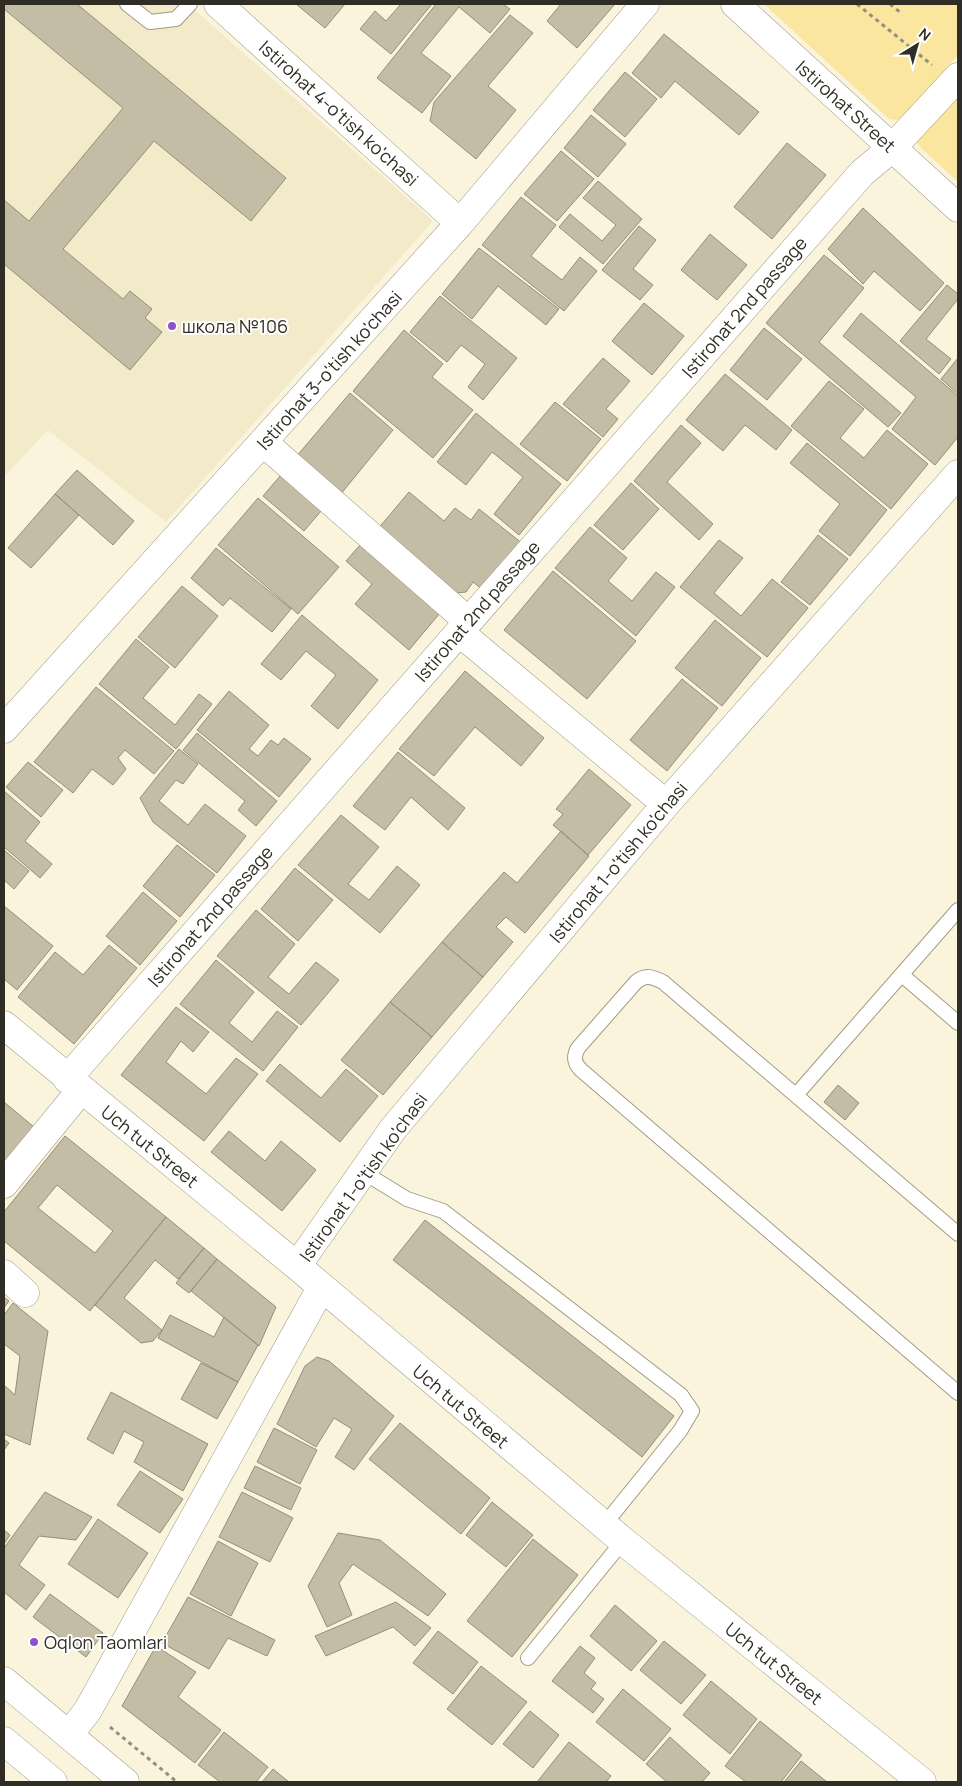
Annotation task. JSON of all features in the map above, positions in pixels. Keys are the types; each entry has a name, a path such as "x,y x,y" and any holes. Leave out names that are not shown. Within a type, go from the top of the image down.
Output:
{"street":[{"name":"Istirohat 4-o'tish ko'chasi","path":"218,4 460,223"},
{"name":"Istirohat 3-o'tish ko'chasi","path":"4,729 264,444 460,223 645,4"},
{"name":"Istirohat Street","path":"735,4 958,208"},
{"name":"Istirohat 2nd passage","path":"4,1184 74,1085 464,626 862,173 892,148 955,81"},
{"path":"264,444 464,626 666,804"},
{"name":"Istirohat 1-o'tish ko'chasi","path":"298,1266 393,1129 666,804 958,474"},
{"name":"Uch tut Street","path":"4,1025 74,1085 298,1266 321,1288 613,1533 922,1782"},
{"path":"4,1274 25,1293"},
{"name":"Istirohat 1-o'tish ko'chasi","path":"69,1735 88,1710 321,1288"},
{"path":"4,1681 125,1782"},
{"path":"4,1741 53,1782"}],"lane":[{"path":"127,4 150,22 176,19 190,4"},
{"path":"796,1096 958,910"},
{"path":"902,975 958,1024"},
{"path":"958,1234 663,982 651,976 642,977 636,982 574,1055 575,1064 581,1070 958,1393"},
{"path":"363,1172 407,1199 443,1211 681,1395 692,1411 613,1533 528,1658"}],"path":[{"path":"857,4 955,81"},
{"path":"890,4 901,13"},
{"path":"88,1710 178,1782"}],"shaded area":[{"name":"школа №106","path":"4,4 188,4 433,221 166,522 48,430 4,477"},
{"path":"764,4 958,4 958,55 906,115 898,120 889,119"},
{"path":"958,86 958,182 921,148 917,143 917,137"}],"building":[{"path":"4,4 77,4 286,178 251,221 154,141 63,249 123,299 130,291 152,309 145,318 162,332 130,370 4,264 4,200 29,221 123,108 4,9"},
{"path":"296,4 345,4 325,28"},
{"path":"401,4 432,4 391,54 360,29 375,11 386,21"},
{"path":"436,4 503,4 510,9 490,33 459,7 421,53 451,76 422,113 377,78"},
{"path":"561,4 615,4 577,48 547,21"},
{"path":"510,15 533,33 488,86 516,110 476,159 430,121 434,102"},
{"path":"664,34 759,112 739,135 675,81 661,98 632,73"},
{"path":"625,72 657,99 625,137 593,110"},
{"path":"591,115 626,144 598,177 564,148"},
{"path":"787,143 826,175 772,239 734,207"},
{"path":"561,151 594,179 557,221 524,194"},
{"path":"598,181 642,219 603,264 559,227 570,214 602,241 616,225 583,198"},
{"path":"521,197 556,225 531,256 562,280 580,257 597,271 564,311 482,245"},
{"path":"863,208 944,283 920,311 874,271 863,284 828,249"},
{"path":"639,226 656,240 633,269 653,285 640,300 602,270"},
{"path":"710,234 747,265 717,300 681,270"},
{"path":"479,248 559,309 546,325 498,286 472,319 442,294"},
{"path":"824,255 864,288 819,342 901,413 888,427 766,323"},
{"path":"947,285 958,294 958,299 926,339 951,359 939,374 900,341"},
{"path":"440,296 517,358 483,400 468,387 485,364 461,345 447,362 410,332"},
{"path":"644,303 684,336 652,375 612,341"},
{"path":"861,313 958,396 958,437 935,465 892,429 916,397 843,336"},
{"path":"764,328 802,359 767,400 730,370"},
{"path":"404,330 443,364 432,377 473,410 433,458 353,391"},
{"path":"603,358 630,381 606,409 618,419 603,437 563,404"},
{"path":"958,358 958,394 941,379"},
{"path":"725,374 792,430 776,450 745,425 723,451 686,420"},
{"path":"829,381 864,409 840,438 864,458 887,430 928,464 891,509 791,426"},
{"path":"350,393 393,430 340,495 296,457"},
{"path":"555,402 601,439 567,481 520,444"},
{"path":"476,413 561,484 519,535 494,514 523,477 492,452 466,485 437,462"},
{"path":"681,425 701,443 667,482 713,524 699,540 634,481"},
{"path":"807,443 887,510 850,556 819,531 840,504 790,463"},
{"path":"77,470 134,521 113,545 55,494"},
{"path":"281,475 322,510 304,531 263,496"},
{"path":"631,483 659,509 623,550 594,525"},
{"path":"409,492 444,521 455,508 471,520 479,509 523,544 483,590 473,582 466,592 456,593 377,530"},
{"path":"55,494 79,515 31,568 8,548"},
{"path":"258,498 339,567 298,614 218,545"},
{"path":"590,527 627,558 608,581 632,601 656,572 675,587 636,636 555,568"},
{"path":"818,535 848,559 810,605 781,582"},
{"path":"719,540 743,558 714,593 741,616 772,579 808,608 767,657 680,587"},
{"path":"360,545 440,613 409,650 355,604 372,584 346,561"},
{"path":"216,548 291,609 272,632 230,598 223,606 191,578"},
{"path":"553,571 636,641 587,699 504,630"},
{"path":"182,586 218,616 175,668 138,637"},
{"path":"302,615 378,680 338,729 311,706 336,675 306,651 281,680 261,664"},
{"path":"715,620 761,658 722,706 675,668"},
{"path":"136,639 169,667 143,698 175,725 199,694 212,704 176,749 99,684"},
{"path":"465,671 544,738 521,766 475,727 434,776 399,749"},
{"path":"682,679 718,708 667,771 630,740"},
{"path":"96,687 174,751 154,774 125,750 118,758 126,769 113,785 92,769 73,793 34,762"},
{"path":"229,691 269,725 249,749 258,756 271,740 278,745 284,738 311,759 279,797 197,730"},
{"path":"197,733 277,801 256,826 238,810 245,801 183,750"},
{"path":"179,749 198,764 183,784 176,780 159,801 188,825 205,804 246,836 217,873 153,822 140,798"},
{"path":"398,752 465,808 448,830 411,797 385,830 353,806"},
{"path":"28,762 63,790 41,817 6,787"},
{"path":"589,769 631,805 588,855 553,825 563,814 556,809"},
{"path":"4,791 40,822 25,841 52,864 40,878 4,847"},
{"path":"341,815 379,847 348,884 369,900 397,866 420,885 380,933 298,865"},
{"path":"561,831 589,856 525,933 506,917 496,927 513,942 483,977 442,942 504,872 517,883"},
{"path":"177,845 215,875 180,917 143,886"},
{"path":"4,850 29,871 14,889 4,880"},
{"path":"295,868 333,900 298,941 261,909"},
{"path":"143,892 177,921 140,965 106,936"},
{"path":"4,906 53,946 17,990 4,979"},
{"path":"256,910 295,944 268,977 289,994 316,962 339,980 301,1025 217,956"},
{"path":"442,942 483,977 432,1037 390,1002"},
{"path":"109,945 137,968 74,1044 18,997 55,952 83,975"},
{"path":"216,960 254,992 229,1023 252,1042 277,1011 298,1027 263,1071 180,1004"},
{"path":"390,1002 432,1037 383,1095 341,1060"},
{"path":"176,1007 209,1032 193,1052 181,1041 166,1062 206,1094 236,1058 258,1074 204,1141 121,1075"},
{"path":"280,1064 321,1098 346,1069 378,1096 340,1142 266,1081"},
{"path":"838,1085 859,1103 845,1120 824,1102"},
{"path":"4,1102 34,1127 4,1163"},
{"path":"229,1131 265,1161 281,1141 316,1170 282,1211 211,1152"},
{"path":"65,1136 166,1217 90,1311 4,1241 4,1212","holes":["57,1185 113,1231 95,1253 38,1208"]},
{"path":"166,1217 204,1248 178,1279 155,1260 124,1298 162,1330 153,1341 141,1343 95,1305"},
{"path":"425,1220 674,1416 642,1457 393,1260"},
{"path":"204,1248 217,1259 189,1293 176,1283"},
{"path":"217,1259 276,1307 259,1346 191,1291"},
{"path":"4,1297 9,1301 4,1308"},
{"path":"13,1303 48,1331 30,1445 4,1434 4,1385 15,1395 20,1356 4,1344 4,1315"},
{"path":"170,1315 214,1337 224,1317 258,1345 238,1382 158,1338"},
{"path":"317,1357 329,1361 394,1416 354,1470 335,1457 352,1429 334,1418 316,1447 277,1424 305,1366"},
{"path":"201,1363 238,1382 217,1419 181,1399"},
{"path":"111,1392 208,1444 183,1491 134,1462 144,1442 124,1431 113,1454 87,1439"},
{"path":"400,1423 490,1498 461,1534 369,1459"},
{"path":"274,1428 317,1450 300,1484 257,1462"},
{"path":"4,1439 9,1443 4,1450"},
{"path":"255,1466 301,1488 291,1510 244,1488"},
{"path":"140,1471 183,1499 160,1533 117,1505"},
{"path":"45,1492 92,1517 76,1540 39,1536 19,1565 45,1585 26,1610 4,1592 4,1548"},
{"path":"242,1492 293,1518 270,1562 219,1537"},
{"path":"492,1502 533,1535 506,1567 466,1535"},
{"path":"98,1519 148,1553 118,1598 68,1564"},
{"path":"4,1530 10,1535 4,1544"},
{"path":"338,1533 380,1540 446,1594 428,1616 353,1564 339,1583 352,1615 327,1627 308,1586"},
{"path":"533,1539 578,1575 512,1657 467,1621"},
{"path":"218,1541 258,1563 231,1616 190,1594"},
{"path":"50,1594 103,1633 86,1657 33,1617"},
{"path":"188,1597 275,1640 267,1656 228,1638 209,1669 162,1643"},
{"path":"396,1602 431,1628 415,1646 393,1627 326,1656 315,1636"},
{"path":"615,1605 657,1641 631,1671 590,1636"},
{"path":"438,1631 478,1662 453,1694 413,1663"},
{"path":"664,1641 706,1675 681,1704 640,1670"},
{"path":"156,1646 196,1672 178,1697 221,1730 195,1763 122,1706"},
{"path":"580,1646 595,1658 584,1673 596,1683 591,1689 604,1699 593,1713 552,1681"},
{"path":"481,1666 527,1702 492,1745 447,1709"},
{"path":"711,1681 757,1719 730,1754 683,1715"},
{"path":"623,1689 671,1729 644,1761 596,1722"},
{"path":"530,1711 559,1735 533,1768 503,1744"},
{"path":"760,1721 802,1755 781,1782 746,1782 725,1766"},
{"path":"224,1732 268,1767 256,1782 220,1782 198,1765"},
{"path":"670,1737 710,1773 702,1782 667,1782 646,1764"},
{"path":"569,1742 611,1776 606,1782 537,1782"},
{"path":"801,1761 827,1782 784,1782"},
{"path":"273,1769 289,1782 262,1782"}],"place":[{"name":"школа №106","path":"172,326"},
{"name":"Oqlon Taomlari","path":"34,1642"}]}
